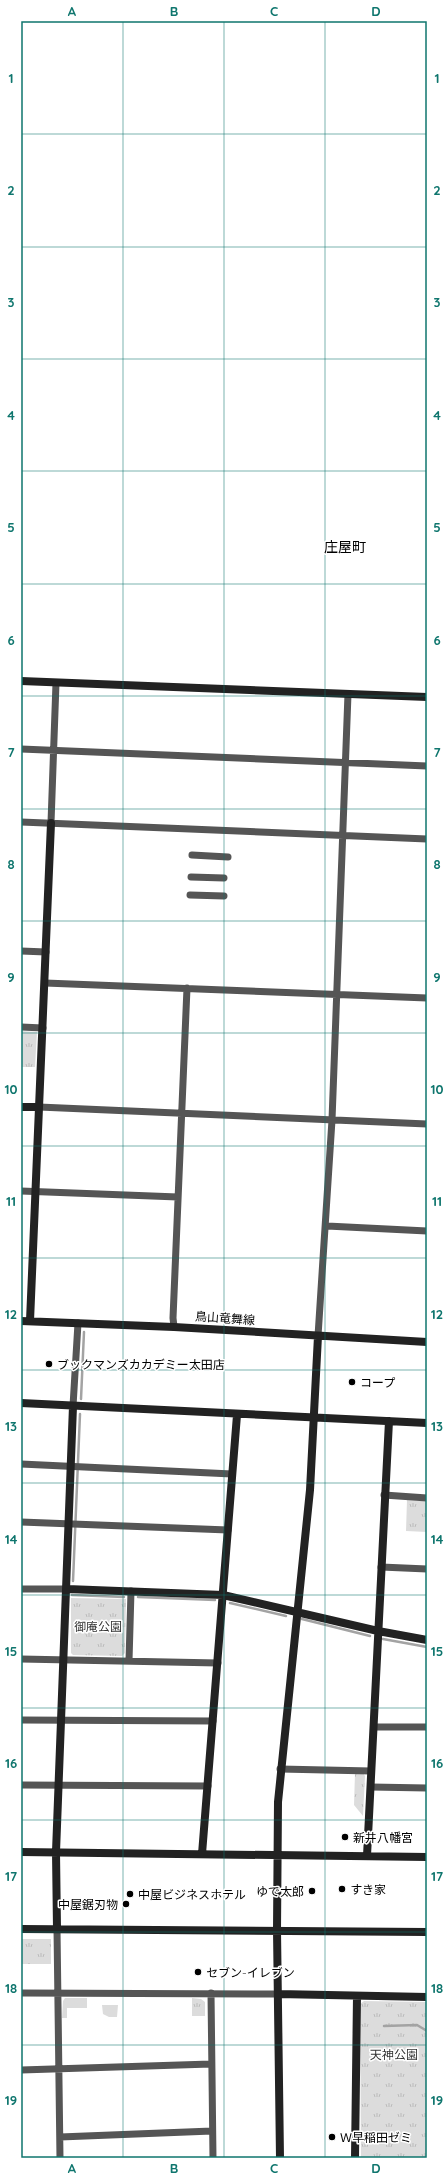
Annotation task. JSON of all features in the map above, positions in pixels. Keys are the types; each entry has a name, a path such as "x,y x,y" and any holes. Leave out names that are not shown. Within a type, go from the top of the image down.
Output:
{"street":[{"path":"21,681 427,697"},
{"path":"30,1321 51,823 52,751 56,683"},
{"path":"280,2158 277,1930 278,1802 280,1768 310,1490 318,1336 327,1226 348,694"},
{"path":"21,749 427,766"},
{"path":"21,822 427,839"},
{"path":"192,855 228,857"},
{"path":"191,877 224,878"},
{"path":"190,895 224,896"},
{"path":"21,951 46,952"},
{"path":"44,983 427,998"},
{"path":"174,1327 173,1318 187,988"},
{"path":"21,1027 43,1028"},
{"path":"21,1107 427,1124"},
{"path":"21,1191 178,1197"},
{"path":"327,1226 427,1231"},
{"name":"鳥山竜舞線","path":"21,1321 174,1327 427,1342"},
{"path":"60,2158 56,1852 78,1323"},
{"path":"21,1404 427,1423"},
{"path":"202,1854 237,1415"},
{"path":"367,1856 384,1495 389,1421"},
{"path":"21,1464 232,1474"},
{"path":"384,1495 427,1498"},
{"path":"21,1522 228,1530"},
{"path":"381,1567 427,1569"},
{"path":"21,1589 68,1589 223,1595 378,1631 427,1640"},
{"path":"129,1661 131,1591"},
{"path":"21,1659 218,1663"},
{"path":"21,1720 213,1721"},
{"path":"374,1727 427,1727"},
{"path":"280,1768 371,1771"},
{"path":"21,1785 208,1786"},
{"path":"371,1787 427,1788"},
{"path":"21,1852 427,1857"},
{"path":"21,1929 427,1932"},
{"path":"21,1993 211,1993 427,1997"},
{"path":"211,1993 213,2158"},
{"path":"355,2158 356,1996"},
{"path":"21,2070 211,2064"},
{"path":"60,2137 212,2131"}],"green space":[{"path":"21,1031 37,1032 35,1067 21,1067"},
{"path":"407,1500 427,1501 427,1532 406,1531"},
{"name":"御庵公園","path":"71,1598 126,1599 125,1653 122,1656 73,1655 71,1653"},
{"path":"355,1773 363,1773 365,1776 363,1816 354,1805"},
{"path":"21,1939 51,1939 51,1964 21,1964"},
{"path":"65,1998 87,1998 87,2008 67,2008 67,2018 62,2018 63,2001"},
{"path":"192,1998 201,1999 205,2002 205,2016 192,2016"},
{"name":"天神公園","path":"364,2001 427,2002 427,2158 361,2158 360,2004"},
{"path":"102,2005 118,2005 117,2017 109,2017 103,2014"}],"waterway":[{"path":"81,1399 84,1332"},
{"path":"73,1581 80,1414"},
{"path":"72,1595 124,1597"},
{"path":"138,1597 215,1600"},
{"path":"230,1603 286,1616"},
{"path":"302,1619 370,1636"},
{"path":"383,1639 427,1647"},
{"path":"384,2026 417,2025 427,2031"}],"place":[{"name":"ブックマンズカカデミー太田店","path":"49,1364"},
{"name":"コープ","path":"352,1382"},
{"name":"新井八幡宮","path":"345,1837"},
{"name":"すき家","path":"342,1889"},
{"name":"ゆで太郎","path":"312,1891"},
{"name":"中屋ビジネスホテル","path":"130,1894"},
{"name":"中屋鋸刃物","path":"126,1904"},
{"name":"セブン-イレブン","path":"198,1972"},
{"name":"Ｗ早稲田ゼミ","path":"332,2137"}],"district":[{"name":"庄屋町","path":"345,547"}]}
